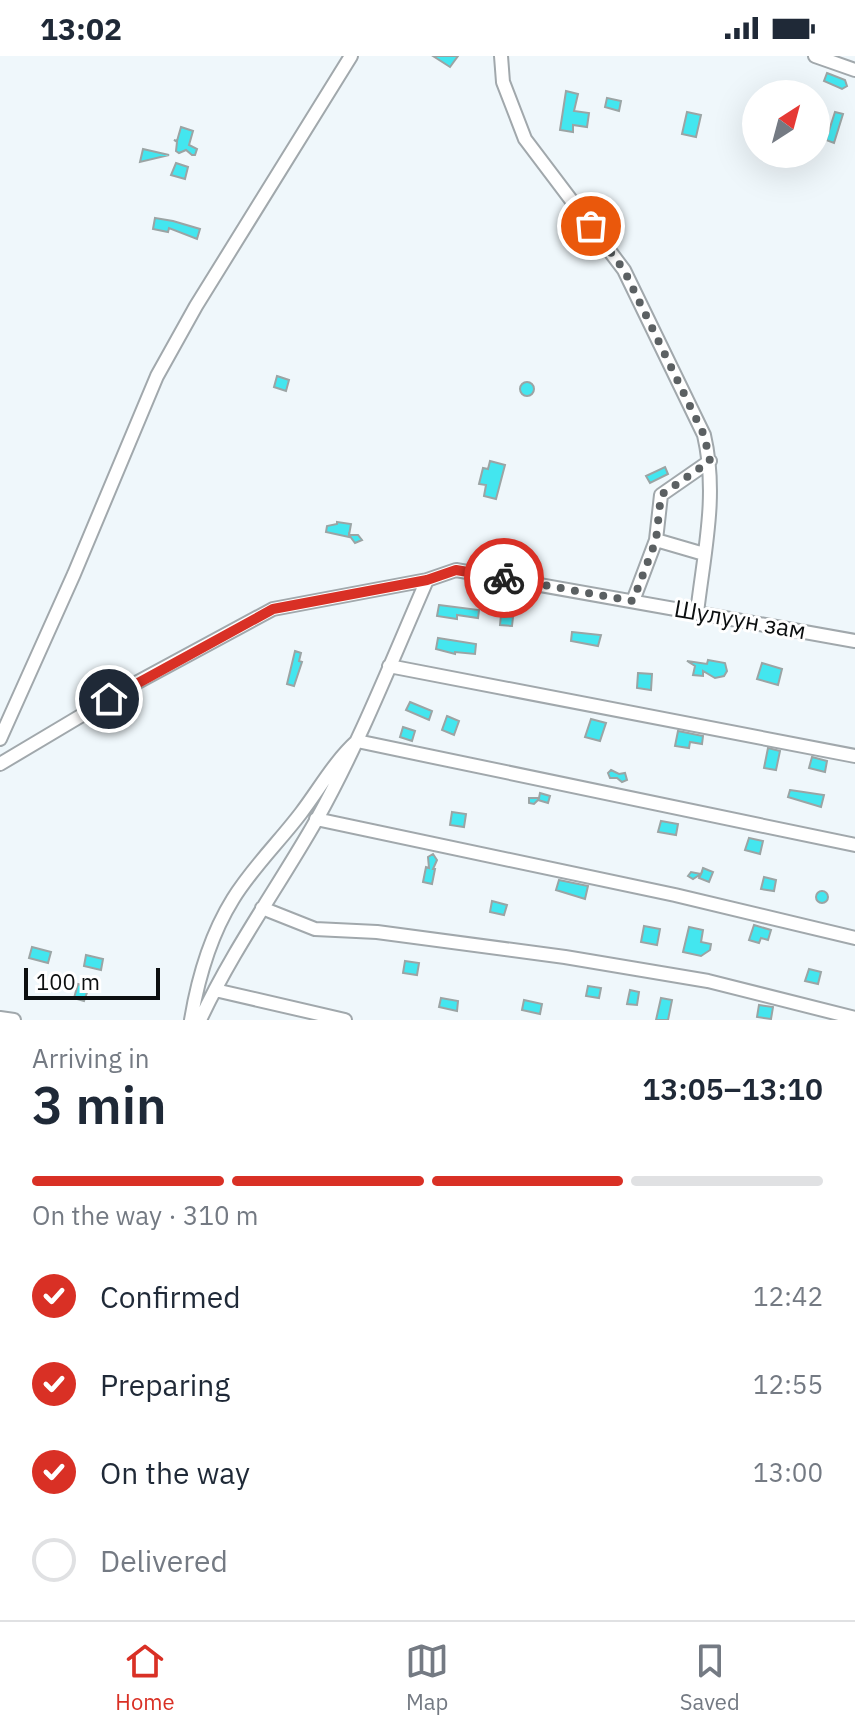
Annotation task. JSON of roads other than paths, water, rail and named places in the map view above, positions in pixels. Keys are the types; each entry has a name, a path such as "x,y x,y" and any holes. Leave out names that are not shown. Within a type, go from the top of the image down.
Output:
{"street":[{"path":"0,739 74,574 157,376 196,306 351,56"},
{"path":"501,56 503,82 525,139 624,270 704,435 712,488 697,613"},
{"path":"815,56 855,70"},
{"path":"633,601 656,540 661,495 710,461"},
{"path":"656,540 704,554"},
{"name":"Шулуун зам","path":"0,764 136,683 273,609 427,580 456,570 855,641"},
{"path":"200,1020 316,819 357,741 427,580"},
{"path":"389,666 855,756"},
{"path":"357,741 855,845"},
{"path":"191,1020 201,970 234,898 304,809 335,763 357,741"},
{"path":"316,819 675,895 855,938"},
{"path":"262,908 315,929 377,932 565,957 708,981 855,1018"},
{"path":"215,990 345,1020"},
{"path":"0,1018 14,1020"}]}
